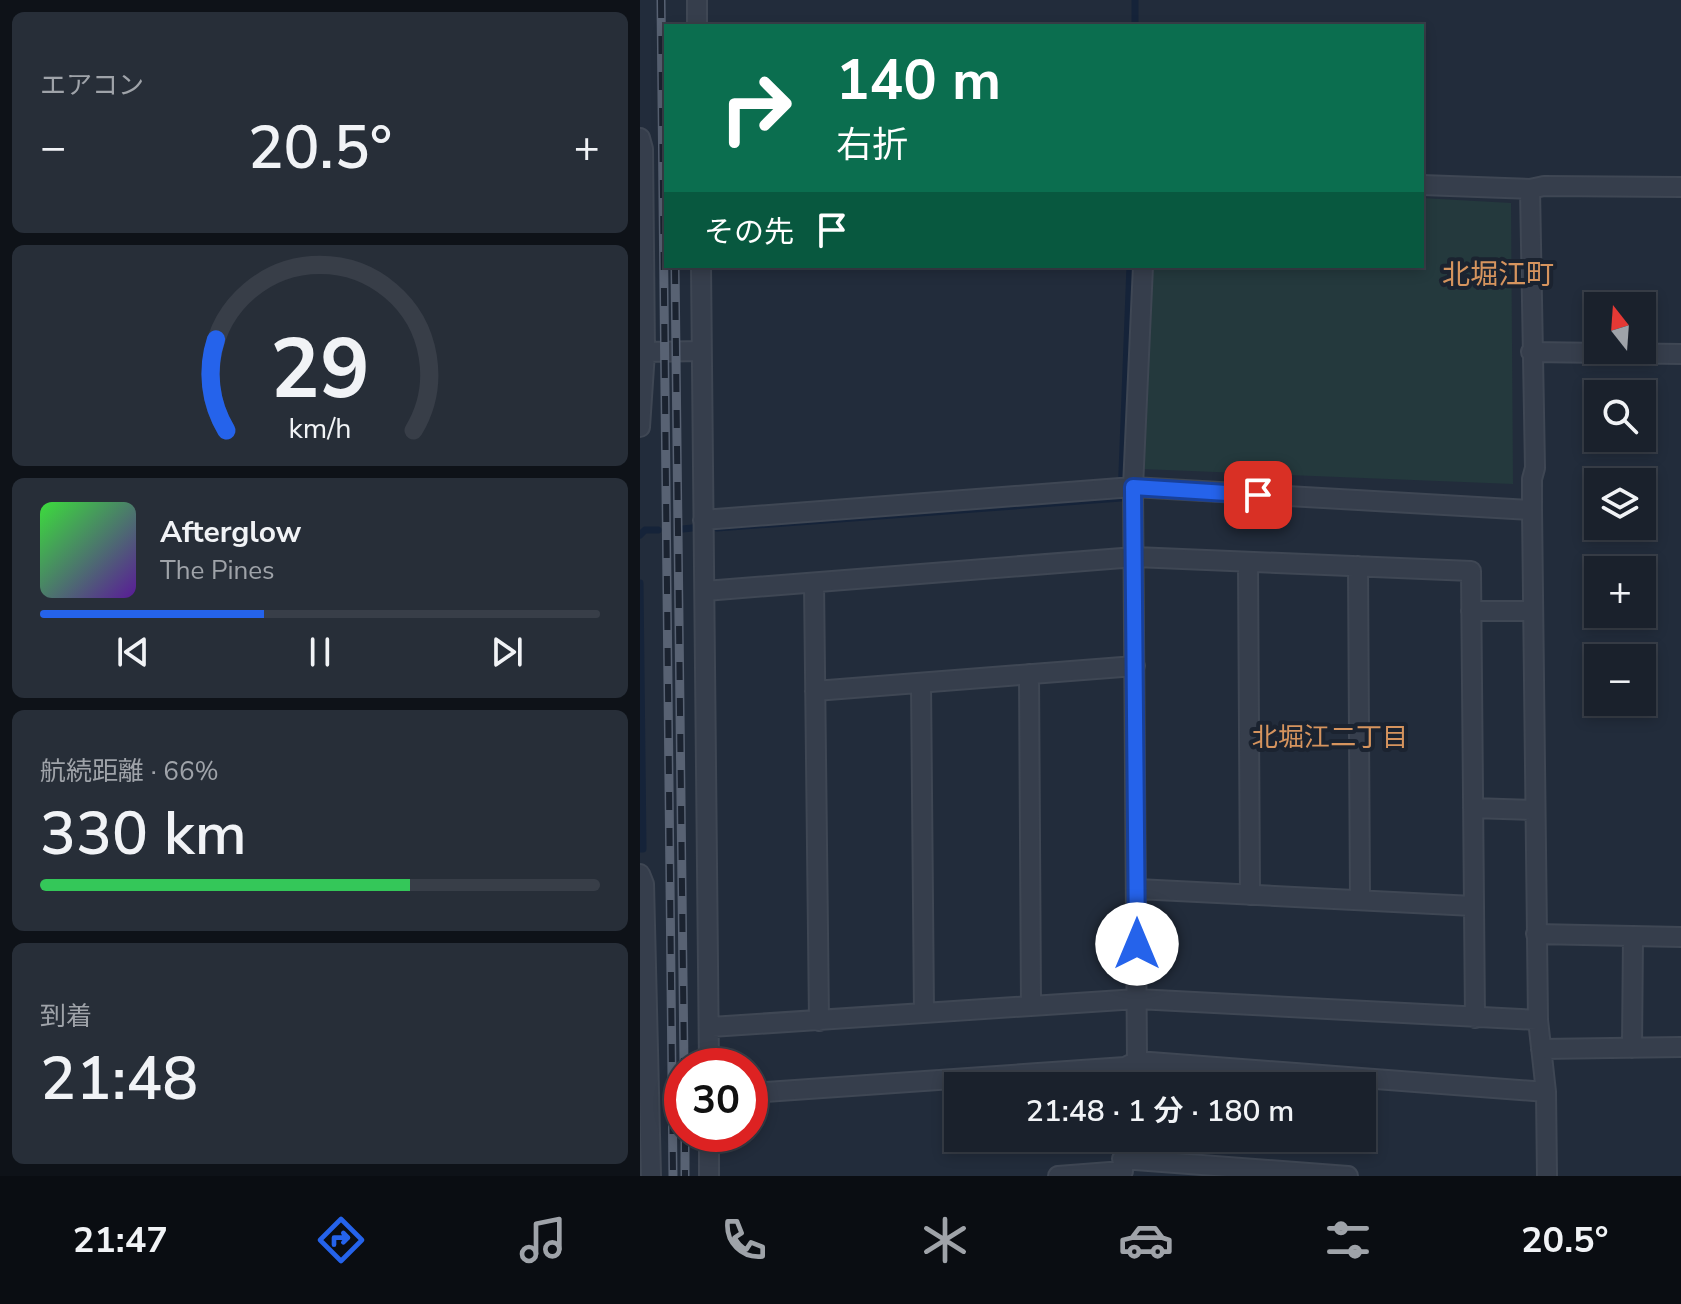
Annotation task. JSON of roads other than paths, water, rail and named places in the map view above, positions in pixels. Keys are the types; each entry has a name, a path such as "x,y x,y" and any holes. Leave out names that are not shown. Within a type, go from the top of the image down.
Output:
{"street":[{"path":"697,0 697,24"},
{"path":"640,138 643,149 640,427"},
{"path":"1424,185 1530,189 1544,186 1681,187"},
{"path":"1530,189 1535,468 1532,510 1536,934 1538,1020 1546,1092 1547,1176"},
{"path":"701,268 710,1048"},
{"path":"1129,1072 1137,999 1135,557 1125,489 1143,268"},
{"path":"643,350 701,351"},
{"path":"1531,352 1681,354"},
{"path":"703,520 1125,489 1532,510"},
{"path":"705,591 1135,557 1471,571 1475,1018"},
{"path":"1248,563 1250,895"},
{"path":"1358,566 1360,900"},
{"path":"814,583 819,1021"},
{"path":"1471,611 1533,611"},
{"path":"815,691 1135,666"},
{"path":"1029,674 1031,1006"},
{"path":"921,683 924,1013"},
{"path":"1473,808 1534,810"},
{"path":"640,874 644,884 651,1176"},
{"path":"1137,889 1473,906"},
{"path":"1536,934 1681,937"},
{"path":"1632,1048 1633,936"},
{"path":"711,1027 1137,999 1538,1020"},
{"path":"1541,1049 1681,1047"},
{"path":"768,1092 944,1082"},
{"path":"1376,1084 1546,1092"},
{"path":"709,1152 709,1176"},
{"path":"1058,1176 1123,1169 1348,1176"}],"waterway":[{"path":"1135,0 1135,24"},
{"path":"717,528 1121,498 1130,268"},
{"path":"683,529 692,528"},
{"path":"640,535 645,530 658,530"},
{"path":"640,583 643,849 640,849"}],"railway":[{"path":"661,0 673,1176"},
{"path":"675,268 684,1048"},
{"path":"685,1152 685,1176"}],"district":[{"name":"北堀江町","path":"1498,275"},
{"name":"北堀江二丁目","path":"1330,737"}]}
